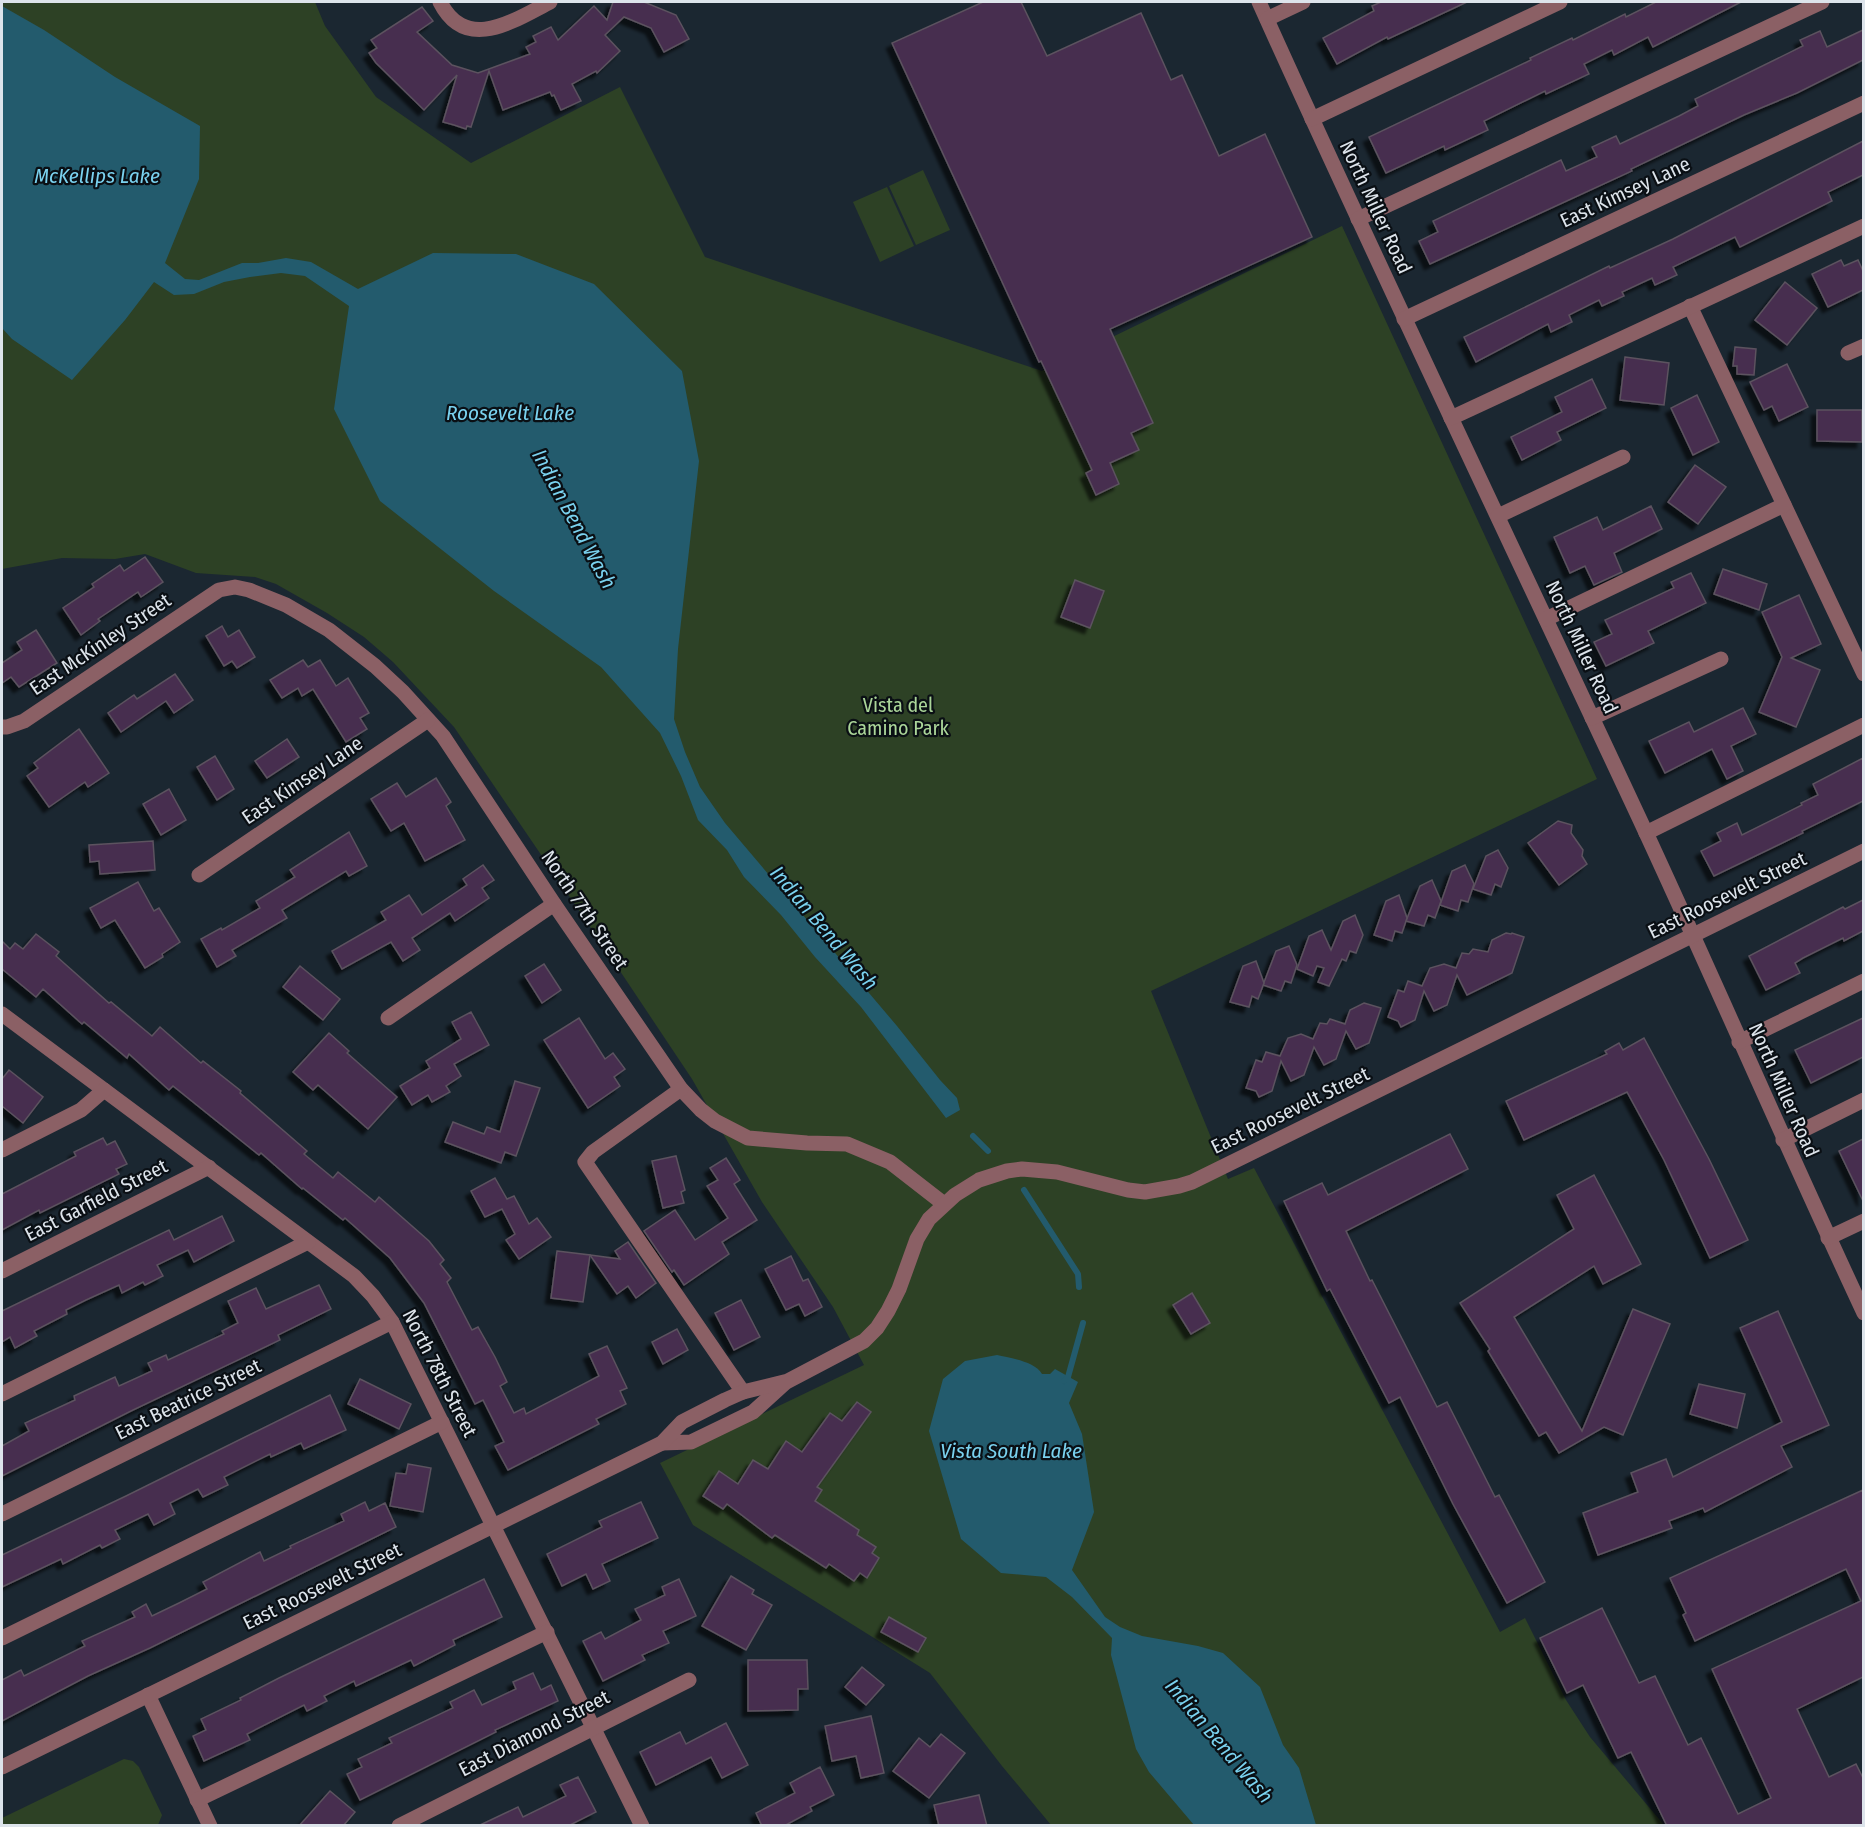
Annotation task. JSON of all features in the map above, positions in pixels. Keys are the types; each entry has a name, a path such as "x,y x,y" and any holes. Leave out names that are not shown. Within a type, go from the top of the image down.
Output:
{"street":[{"path":"440,2 444,10 460,26 486,29 509,23 550,2"},
{"name":"North Miller Road","path":"1259,2 1404,319 1646,833 1863,1313"},
{"path":"1267,19 1303,2"},
{"path":"1312,119 1560,2"},
{"path":"1358,219 1822,2"},
{"name":"East Kimsey Lane","path":"1404,319 1863,103"},
{"path":"1451,418 1863,226"},
{"path":"1690,306 1863,674"},
{"path":"1848,353 1863,346"},
{"path":"1498,516 1623,457"},
{"path":"1546,619 1784,505"},
{"name":"North 77th Street","path":"219,591 235,587 249,590 286,605 329,630 396,686 443,736 554,904 681,1089 701,1110 748,1138 847,1144 890,1162 944,1204"},
{"name":"East McKinley Street","path":"2,727 24,720 219,591"},
{"path":"1592,718 1721,659"},
{"name":"East Kimsey Lane","path":"199,875 428,720"},
{"path":"1646,833 1863,725"},
{"name":"East Roosevelt Street","path":"2,1767 662,1443 682,1422 742,1392 788,1381 857,1346 877,1328 898,1289 917,1239 929,1219 944,1204 979,1180 1015,1170 1057,1172 1128,1190 1154,1191 1185,1184 1863,851"},
{"path":"388,1018 554,904"},
{"path":"1739,1042 1863,981"},
{"name":"North 78th Street","path":"2,1014 354,1276 373,1296 392,1322 642,1826"},
{"path":"681,1089 593,1152 585,1162 742,1392"},
{"path":"2,1150 81,1110 104,1090"},
{"path":"1783,1140 1863,1100"},
{"name":"East Garfield Street","path":"2,1271 209,1167"},
{"path":"1828,1238 1863,1221"},
{"path":"2,1394 308,1242"},
{"name":"East Beatrice Street","path":"2,1514 392,1322"},
{"name":"East Roosevelt Street","path":"662,1443 691,1442 753,1412 788,1381"},
{"path":"2,1638 442,1422"},
{"path":"197,1800 547,1632"},
{"name":"East Diamond Street","path":"399,1826 593,1726 689,1680"},
{"path":"148,1695 210,1826"}],"green space":[{"name":"Vista del Camino Park","path":"2,2 315,2 325,26 376,97 471,163 620,87 705,257 1042,371 1342,226 1597,779 1151,991 1228,1179 1254,1168 1500,1632 1525,1618 1566,1700 1590,1737 1664,1825 1051,1825 930,1673 693,1525 660,1463 864,1365 833,1307 762,1202 692,1079 454,727 393,662 364,637 276,584 255,577 196,573 145,554 115,559 62,558 2,569"},
{"path":"923,170 950,230 916,245 889,186"},
{"path":"887,187 914,246 880,262 853,202"},
{"path":"124,1759 133,1761 139,1767 162,1815 158,1825 2,1825 2,1818"}],"water":[{"name":"Roosevelt Lake","path":"2,6 44,30 115,77 200,126 199,179 165,263 185,279 199,280 242,263 258,263 286,258 311,262 358,289 433,253 516,254 594,284 682,371 699,461 678,649 674,719 685,752 700,787 725,823 957,1098 960,1110 946,1118 861,1007 815,957 781,915 744,877 727,850 698,820 681,776 660,733 601,667 494,591 380,501 334,409 349,306 305,276 281,273 224,282 194,294 174,295 154,282 125,320 72,380 12,339 2,328"},
{"name":"Vista South Lake","path":"997,1355 1028,1363 1042,1374 1050,1374 1055,1369 1078,1382 1069,1403 1082,1434 1094,1512 1072,1570 1105,1617 1120,1627 1142,1636 1223,1653 1260,1687 1283,1745 1299,1768 1316,1825 1194,1825 1149,1772 1136,1749 1111,1655 1112,1638 1072,1597 1046,1577 1001,1573 961,1539 929,1431 943,1379 965,1361"}],"building":[{"path":"613,2 644,2 676,15 689,39 664,52 651,28 624,17 605,35 620,51 597,73 596,71 572,84 581,101 561,110 554,95 552,96 550,92 503,110 489,71 471,127 467,126 466,129 443,122 457,75 424,110 376,63 369,53 377,48 371,40 422,7 433,21 417,32 452,65 478,73 530,54 526,47 536,42 533,36 551,27 558,40 594,6 607,20"},
{"path":"983,2 1021,2 1047,56 1141,13 1171,80 1182,75 1219,156 1265,134 1312,237 1110,329 1153,423 1131,433 1139,450 1110,463 1119,484 1096,495 1086,473 1092,470 1041,361 1039,362 892,43"},
{"path":"1381,2 1467,2 1388,39 1387,37 1337,64 1323,38 1374,11 1372,6"},
{"path":"1656,2 1741,2 1653,47 1648,37 1614,55 1612,50 1584,64 1589,74 1546,94 1545,91 1484,121 1488,130 1445,150 1444,146 1386,173 1369,137 1531,60 1530,58 1572,38 1573,40 1625,14 1626,17"},
{"path":"1863,30 1863,60 1797,93 1744,115 1631,169 1632,171 1430,264 1419,241 1438,232 1433,221 1561,160 1566,171 1597,157 1592,147 1616,136 1620,144 1679,116 1698,106 1695,99 1803,46 1800,40 1820,31 1827,47"},
{"path":"1863,141 1863,175 1828,192 1832,201 1740,247 1735,237 1673,267 1677,275 1655,285 1652,278 1622,292 1624,296 1602,306 1599,300 1569,315 1572,322 1551,332 1548,324 1476,362 1464,337 1609,266 1610,268 1673,239"},
{"path":"1841,260 1844,266 1858,260 1863,271 1863,290 1828,307 1812,274"},
{"path":"1785,282 1817,308 1787,345 1755,320"},
{"path":"1735,347 1756,349 1754,375 1737,374 1737,366 1733,366"},
{"path":"1625,357 1669,363 1664,405 1620,400"},
{"path":"1787,364 1808,407 1779,421 1772,406 1764,410 1750,382"},
{"path":"1592,379 1606,408 1557,432 1561,440 1522,460 1511,437 1562,412 1555,397"},
{"path":"1697,395 1719,442 1693,455 1671,408"},
{"path":"1817,410 1862,410 1862,442 1817,441"},
{"path":"1695,465 1726,487 1698,524 1668,502"},
{"path":"1651,506 1662,529 1614,553 1622,572 1594,585 1585,566 1570,573 1554,537 1597,517 1603,530"},
{"path":"145,557 163,582 141,597 138,592 98,619 100,621 81,635 63,608 94,587 92,584 120,565 124,571"},
{"path":"1723,569 1767,584 1759,610 1714,594"},
{"path":"1691,573 1706,603 1648,631 1654,643 1606,666 1594,642 1612,634 1605,620 1674,588 1671,582"},
{"path":"1075,580 1104,591 1090,628 1061,617"},
{"path":"1799,595 1821,644 1791,658 1820,670 1796,727 1759,712 1782,657 1762,612"},
{"path":"222,626 228,637 239,630 255,657 237,668 232,661 224,666 206,636"},
{"path":"36,630 57,663 19,687 11,677 2,683 2,663 22,650 17,642"},
{"path":"303,660 308,667 320,660 336,686 348,678 369,713 360,718 367,729 346,742 313,689 302,696 298,688 282,698 270,680"},
{"path":"175,674 193,700 174,713 166,701 121,732 108,713 134,695 137,699"},
{"path":"1743,708 1756,734 1731,746 1743,771 1727,779 1712,749 1665,773 1649,741 1689,722 1694,732"},
{"path":"79,729 109,773 88,787 85,782 49,807 27,776 38,768 34,763"},
{"path":"287,739 299,757 267,778 255,761"},
{"path":"215,756 234,789 217,800 197,767"},
{"path":"1863,758 1863,801 1714,876 1701,851 1721,841 1717,833 1737,823 1742,835 1802,805 1801,803 1818,795 1813,784"},
{"path":"436,778 451,802 446,806 465,840 425,861 404,823 391,831 371,799 397,783 406,797"},
{"path":"169,789 186,820 161,835 143,804"},
{"path":"1558,821 1572,825 1571,833 1583,850 1582,856 1587,864 1559,885 1528,843"},
{"path":"349,832 367,866 349,876 346,871 282,910 287,918 232,950 236,956 217,967 201,939 221,928 222,930 260,908 256,901 295,877 290,870"},
{"path":"153,841 155,870 100,874 99,861 90,862 89,845"},
{"path":"1498,850 1508,868 1501,887 1495,884 1491,895 1473,889 1486,856"},
{"path":"483,865 494,880 482,888 489,898 455,921 450,913 412,938 420,950 403,961 391,942 342,969 332,951 386,920 381,912 409,895 422,915 467,885 463,879"},
{"path":"1465,865 1474,884 1468,902 1461,900 1458,911 1440,905 1452,871"},
{"path":"1432,880 1441,901 1435,918 1428,915 1424,926 1406,921 1420,886"},
{"path":"138,882 154,911 159,908 180,942 162,954 163,957 145,968 115,920 101,928 90,908"},
{"path":"1399,895 1407,918 1402,933 1395,931 1392,941 1374,935 1386,901"},
{"path":"1863,900 1863,931 1844,941 1843,938 1803,958 1795,963 1800,973 1766,990 1749,956 1843,907 1845,909"},
{"path":"1355,915 1363,935 1356,953 1350,951 1346,961 1342,959 1329,986 1318,982 1324,968 1317,966 1313,976 1297,969 1309,936 1322,930 1331,950 1343,921"},
{"path":"1506,933 1524,937 1512,973 1467,995 1457,975 1447,1005 1434,1011 1424,991 1415,1020 1401,1027 1398,1021 1388,1017 1398,990 1404,992 1408,981 1422,986 1430,968 1444,964 1456,968 1462,953 1469,954 1473,949 1488,952 1492,940"},
{"path":"36,934 59,952 56,956 109,1003 111,1002 152,1036 160,1027 201,1063 203,1061 241,1091 240,1093 307,1151 304,1154 333,1178 338,1172 375,1202 379,1197 429,1241 444,1260 440,1264 451,1278 447,1282 472,1330 478,1327 495,1357 507,1382 500,1386 514,1413 524,1408 526,1414 599,1376 589,1354 607,1346 627,1388 620,1391 626,1404 596,1419 599,1424 508,1470 495,1446 504,1442 483,1400 475,1404 424,1303 390,1258 345,1218 343,1220 302,1189 261,1153 259,1155 173,1086 169,1090 129,1054 127,1058 84,1022 82,1024 43,989 36,997 2,969 2,941 10,949 15,943 23,949"},
{"path":"1289,946 1297,965 1291,983 1285,981 1281,991 1263,985 1276,951"},
{"path":"1256,961 1264,983 1258,999 1252,996 1249,1007 1230,1002 1243,966"},
{"path":"544,964 561,990 542,1003 525,976"},
{"path":"300,966 340,999 323,1020 283,987"},
{"path":"1364,1003 1381,1008 1369,1043 1356,1049 1346,1031 1336,1059 1324,1065 1314,1047 1304,1075 1291,1081 1281,1061 1272,1091 1259,1097 1256,1091 1246,1088 1256,1060 1262,1062 1266,1052 1280,1056 1288,1038 1301,1034 1313,1039 1320,1023 1327,1024 1330,1019 1345,1024 1350,1010"},
{"path":"471,1012 489,1045 454,1064 461,1076 446,1086 450,1092 432,1102 428,1095 412,1105 400,1086 430,1068 426,1061 461,1039 452,1022"},
{"path":"579,1018 605,1059 613,1053 625,1069 614,1077 620,1086 588,1108 544,1040"},
{"path":"1863,1018 1863,1057 1811,1083 1795,1050"},
{"path":"329,1033 349,1051 347,1053 397,1097 368,1129 318,1085 313,1090 293,1072"},
{"path":"1644,1038 1709,1159 1748,1240 1710,1258 1664,1160 1627,1092 1524,1140 1506,1101 1607,1054 1605,1051 1619,1043 1623,1050"},
{"path":"9,1070 43,1097 23,1123 2,1106 2,1079"},
{"path":"515,1081 540,1088 516,1156 505,1152 501,1163 445,1142 453,1122 484,1134 487,1127 500,1132"},
{"path":"1450,1134 1468,1169 1346,1231 1437,1407 1447,1402 1495,1497 1499,1495 1545,1582 1507,1603 1453,1504 1400,1397 1389,1403 1330,1289 1327,1291 1284,1201 1322,1183 1328,1195"},
{"path":"103,1138 107,1145 115,1141 127,1164 116,1169 119,1174 40,1213 39,1210 2,1230 2,1194 76,1156 74,1152"},
{"path":"1863,1139 1863,1201 1839,1151"},
{"path":"676,1156 685,1190 681,1192 684,1203 663,1208 652,1161"},
{"path":"726,1158 740,1180 734,1184 757,1220 722,1242 729,1254 684,1285 674,1270 672,1272 644,1231 675,1210 695,1240 728,1218 707,1186 718,1180 710,1168"},
{"path":"1594,1175 1641,1264 1603,1284 1594,1266 1514,1317 1582,1431 1633,1309 1670,1324 1623,1435 1604,1427 1559,1453 1546,1432 1539,1436 1488,1351 1490,1349 1460,1303 1574,1229 1557,1195"},
{"path":"495,1178 507,1199 514,1196 529,1224 537,1218 551,1237 519,1259 506,1240 515,1234 502,1209 485,1217 471,1191"},
{"path":"222,1216 234,1241 194,1262 188,1250 157,1265 163,1276 145,1285 143,1282 122,1293 119,1285 86,1300 66,1310 67,1314 34,1331 37,1336 15,1348 10,1337 2,1342 2,1311 169,1230 174,1240"},
{"path":"628,1242 656,1283 636,1298 628,1286 617,1294 590,1255 620,1259 615,1251"},
{"path":"557,1251 590,1255 583,1302 551,1298"},
{"path":"791,1256 803,1281 808,1279 822,1307 805,1316 799,1304 786,1310 765,1269"},
{"path":"319,1285 331,1309 278,1335 280,1340 2,1476 2,1446 29,1431 25,1423 75,1400 74,1396 115,1377 119,1386 152,1371 148,1363 166,1355 168,1360 224,1334 222,1331 238,1323 228,1301 256,1288 266,1309"},
{"path":"1192,1293 1210,1323 1191,1334 1173,1305"},
{"path":"741,1300 760,1337 734,1350 715,1313"},
{"path":"1778,1311 1829,1425 1781,1446 1792,1467 1705,1512 1703,1508 1669,1521 1672,1528 1598,1555 1583,1513 1638,1492 1631,1473 1666,1459 1673,1477 1782,1422 1740,1328"},
{"path":"677,1329 688,1350 663,1364 652,1342"},
{"path":"360,1379 411,1404 399,1429 348,1404"},
{"path":"1699,1384 1745,1394 1737,1428 1690,1414"},
{"path":"330,1395 346,1430 304,1449 301,1443 271,1457 270,1454 224,1477 228,1485 203,1497 198,1489 170,1503 175,1514 154,1525 148,1514 115,1530 120,1539 102,1548 100,1545 63,1564 61,1559 2,1587 2,1555"},
{"path":"857,1402 871,1412 817,1487 822,1490 815,1501 859,1530 857,1535 876,1547 872,1553 879,1558 867,1578 860,1573 854,1581 829,1564 826,1568 775,1535 772,1538 727,1504 723,1509 703,1496 719,1471 738,1484 753,1460 768,1469 786,1441 802,1452 830,1413 842,1421"},
{"path":"408,1464 431,1468 423,1512 390,1506 396,1473 406,1474"},
{"path":"1863,1490 1863,1677 1797,1709 1829,1777 1856,1764 1863,1778 1863,1826 1667,1826 1631,1752 1618,1758 1583,1685 1567,1693 1540,1638 1602,1608 1639,1683 1655,1676 1688,1745 1701,1738 1738,1814 1771,1798 1712,1669 1861,1601 1846,1569 1695,1641 1683,1615 1686,1613 1670,1578"},
{"path":"365,1502 369,1511 385,1503 396,1527 88,1676 2,1721 2,1680 21,1670 24,1676 85,1646 82,1641 135,1617 132,1612 146,1604 152,1616 179,1603 207,1589 203,1582 260,1552 264,1561 291,1548 290,1546 344,1521 341,1514"},
{"path":"641,1502 658,1538 602,1564 610,1581 593,1589 586,1574 562,1586 547,1554 602,1527 599,1521"},
{"path":"731,1576 754,1590 752,1594 772,1605 746,1650 702,1626"},
{"path":"484,1579 502,1617 453,1640 455,1645 414,1666 411,1660 356,1686 354,1681 324,1696 327,1701 307,1711 304,1705 247,1734 250,1740 204,1761 193,1736 206,1730 201,1719 279,1678"},
{"path":"679,1579 696,1616 663,1631 669,1643 642,1655 645,1660 603,1681 583,1641 601,1632 605,1639 641,1620 635,1609 665,1595 662,1587"},
{"path":"889,1617 926,1638 918,1652 881,1632"},
{"path":"748,1660 807,1660 808,1689 798,1689 798,1710 748,1711"},
{"path":"862,1667 884,1685 866,1705 845,1687"},
{"path":"533,1673 541,1690 551,1685 558,1701 495,1730 496,1732 360,1800 347,1774 362,1767 358,1759 392,1743 389,1738 453,1708 450,1702 474,1690 482,1705 516,1689 513,1682"},
{"path":"871,1716 884,1773 861,1778 856,1756 832,1761 825,1726"},
{"path":"726,1723 748,1765 722,1778 711,1757 656,1785 640,1752 680,1732 686,1744"},
{"path":"941,1734 965,1753 929,1798 893,1771 919,1738 930,1747"},
{"path":"820,1767 834,1795 810,1807 812,1811 784,1826 762,1826 756,1813 795,1793 790,1783"},
{"path":"578,1777 596,1812 568,1826 478,1826 518,1807 523,1817 566,1796 560,1785"},
{"path":"330,1791 355,1812 343,1826 299,1826"},
{"path":"979,1795 987,1826 939,1826 934,1805"}],"waterway":[{"name":"Indian Bend Wash","path":"973,1136 988,1151"},
{"name":"Indian Bend Wash","path":"1024,1190 1078,1274 1079,1287"},
{"name":"Indian Bend Wash","path":"1064,1381 1068,1377 1083,1323"}],"water label":[{"name":"McKellips Lake","path":"97,176"}]}
